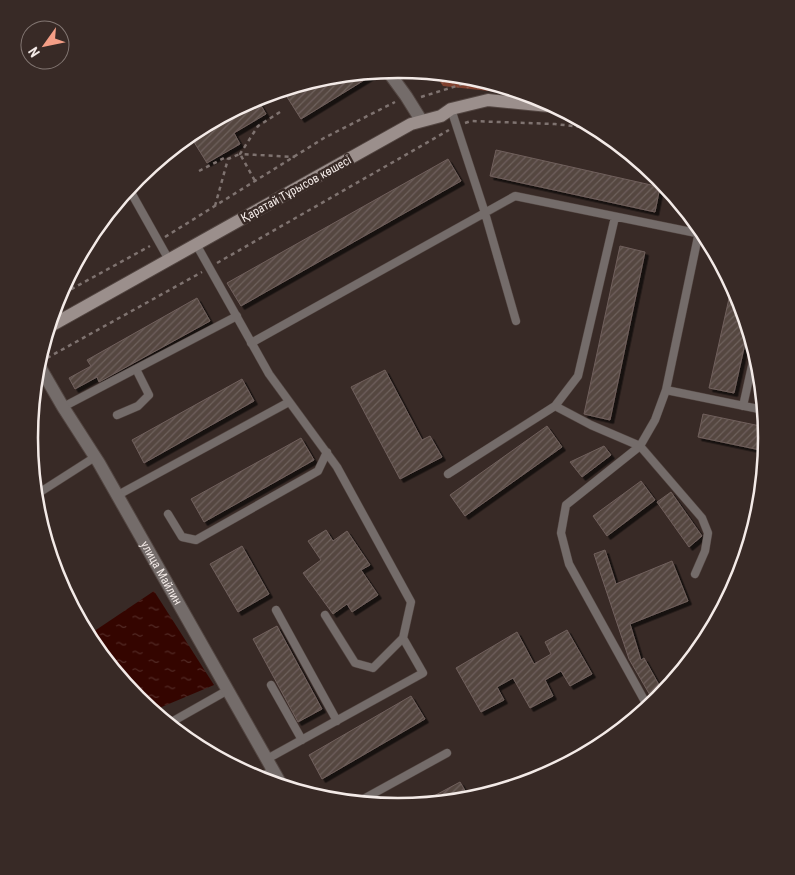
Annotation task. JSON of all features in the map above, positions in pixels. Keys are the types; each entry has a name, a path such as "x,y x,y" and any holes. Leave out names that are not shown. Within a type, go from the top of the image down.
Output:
{"main road":[{"name":"Қаратай Тұрысов көшесі","path":"57,322 411,124 441,116 450,109 488,100 536,105"}],"street":[{"path":"393,78 421,120"},
{"name":"улица Майлин","path":"43,373 118,496 276,776"}],"lane":[{"path":"450,109 484,213 516,321"},
{"path":"132,194 168,260"},
{"path":"251,342 515,196 615,217 692,230"},
{"path":"448,474 555,406 578,376 615,217"},
{"path":"644,700 569,564 561,533 566,505 640,446 655,420 666,390 699,241"},
{"path":"196,244 269,374 337,467 411,602 404,638 373,668 355,663 325,615"},
{"path":"63,408 237,316"},
{"path":"117,415 138,406 149,395 136,369"},
{"path":"743,406 751,369"},
{"path":"666,390 756,409"},
{"path":"118,496 289,402"},
{"path":"555,406 591,426 640,446 702,518 708,533 705,551 695,574"},
{"path":"168,514 182,537 196,540 318,471 326,452"},
{"path":"42,491 95,457"},
{"path":"276,610 337,721"},
{"path":"264,772 302,740 423,673 404,638"},
{"path":"271,685 302,740"},
{"path":"175,720 228,690"},
{"path":"368,796 447,753"}],"path":[{"path":"69,290 159,241 324,138 406,96 414,98 465,84"},
{"path":"240,154 258,126 280,112"},
{"path":"464,124 471,121 579,127"},
{"path":"217,263 456,127"},
{"path":"199,171 226,157 228,159 240,154 296,157"},
{"path":"240,154 255,181"},
{"path":"214,206 228,159"},
{"path":"47,357 208,268"}],"shaded area":[{"path":"439,80 468,84 496,92 443,86"}],"water":[{"path":"154,591 214,685 160,708 127,675 94,631"}],"building":[{"path":"366,79 301,119 286,96 327,84"},
{"path":"261,105 266,114 234,133 240,144 207,163 193,141 238,115"},
{"path":"496,150 655,186 659,191 655,212 490,176"},
{"path":"448,159 461,181 241,306 227,283"},
{"path":"620,246 645,252 610,420 584,414"},
{"path":"197,298 210,321 99,382 97,377 75,389 69,378 91,366 87,360"},
{"path":"729,298 745,344 734,393 709,388"},
{"path":"385,370 422,440 430,436 442,457 400,479 351,387"},
{"path":"242,379 254,401 144,463 132,440"},
{"path":"703,414 757,425 758,449 698,437"},
{"path":"547,426 562,447 465,516 450,495"},
{"path":"301,438 314,460 204,522 191,499"},
{"path":"604,446 611,455 582,477 570,462"},
{"path":"641,481 655,500 607,536 593,516"},
{"path":"671,492 702,536 689,547 657,502"},
{"path":"326,530 333,541 347,531 370,565 361,570 378,595 352,612 347,604 333,614 303,573 321,560 308,541"},
{"path":"242,546 269,594 238,612 210,564"},
{"path":"605,550 616,584 672,561 688,601 630,624 641,660 644,658 659,685 650,694 629,659 594,554"},
{"path":"277,626 322,709 298,722 253,639"},
{"path":"567,630 592,674 570,686 561,671 545,680 553,696 530,708 513,678 497,687 504,700 481,712 456,668 517,632 534,664 551,654 545,642"},
{"path":"411,696 425,719 322,779 309,755"},
{"path":"460,782 465,791 444,794 436,795"}]}
